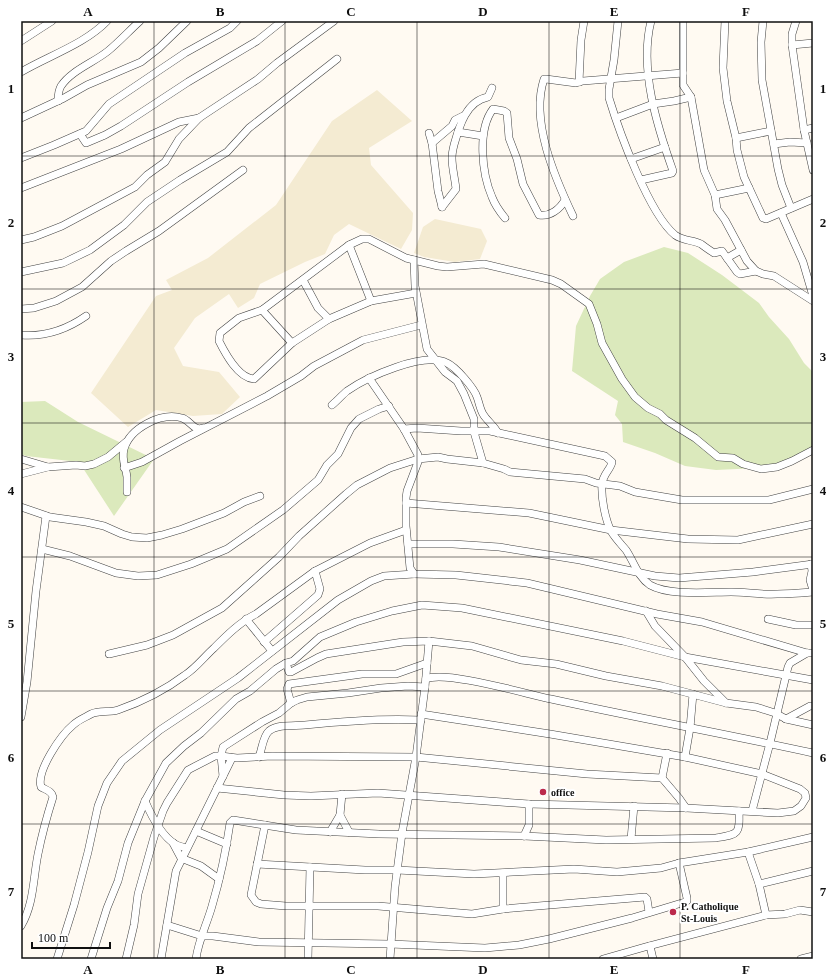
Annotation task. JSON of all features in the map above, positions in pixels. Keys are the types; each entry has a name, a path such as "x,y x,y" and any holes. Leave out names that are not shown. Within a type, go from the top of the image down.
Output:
{"street":[{"path":"21,41 52,21"},
{"path":"21,72 61,52 94,32 107,21"},
{"path":"58,101 58,92 60,87 71,75 108,51 140,21"},
{"path":"21,118 58,101 87,85 141,62 160,48 187,21"},
{"path":"21,158 86,131 109,104 184,53 230,28 237,21"},
{"path":"80,134 86,143 105,135 257,40 282,21"},
{"path":"21,240 34,237 62,226 135,187 147,175 165,162 179,140 199,118 258,80 277,63 334,21"},
{"path":"579,82 581,40 584,21"},
{"path":"618,21 609,98 631,159 655,208 669,229 680,238 699,243 714,253 722,251 740,274 756,271"},
{"path":"641,180 673,172 653,104 647,54 651,21"},
{"path":"683,21 683,84 691,97 704,170 715,195 717,209 724,218 746,261 756,271 776,277 783,283 813,301"},
{"path":"725,21 723,68 725,93 744,177 764,219 813,199"},
{"path":"763,21 761,42 762,80 781,180 791,208"},
{"path":"796,21 792,34 792,45 804,130 813,170"},
{"path":"792,45 813,44"},
{"path":"21,272 63,262 90,250 124,225 147,202 226,152 249,128 337,59"},
{"path":"573,216 565,200 554,170 542,130 539,109 545,79 576,83 611,78 683,73"},
{"path":"432,143 452,126 455,120 463,116 483,98 488,97 492,88"},
{"path":"616,118 653,104 691,97"},
{"path":"505,218 492,199 483,161 483,136 489,116 493,109 507,113 509,138 517,159 523,184 539,215 546,215 557,210 562,206 565,200"},
{"path":"429,133 432,143 438,191 442,207 456,189 452,157 463,116"},
{"path":"21,188 121,149 179,122 199,118"},
{"path":"804,130 813,128"},
{"path":"736,138 771,131"},
{"path":"458,132 483,136"},
{"path":"774,144 790,142 807,143"},
{"path":"631,159 665,147"},
{"path":"21,309 34,308 56,301 82,287 111,261 159,232 243,170"},
{"path":"715,195 749,188"},
{"path":"781,213 803,262 813,296"},
{"path":"416,293 371,301 329,319 292,342 254,379 249,379 232,363 218,341 220,333 239,318 262,310 349,245 362,239 369,240 406,258 443,267 484,264 552,280 561,284 589,304 597,324 602,343 622,379 635,397 648,408 660,414 666,420 695,438 718,457 734,458 744,465 761,469 777,467 813,450"},
{"path":"349,245 371,301"},
{"path":"727,258 741,250"},
{"path":"414,260 416,293 421,325 427,349 445,372 455,378 458,383 474,419 474,432 484,463"},
{"path":"302,280 318,308 329,319"},
{"path":"262,310 292,342"},
{"path":"21,336 57,331 72,326 86,316"},
{"path":"124,468 142,462 268,396 301,376 314,366 363,340 421,325"},
{"path":"332,405 346,392 369,378 402,365 423,360 437,360 448,363 469,384 477,396 483,414 491,422 498,433"},
{"path":"369,378 389,406 416,450 418,459 407,491 406,503 406,530 410,568 414,574"},
{"path":"42,549 70,556 116,573 123,574 147,576 157,575 191,564 227,549 283,510 320,478 327,465 338,454 351,428 356,422 368,413 385,406 389,406"},
{"path":"21,474 48,467 76,465 85,466 94,464 108,457 137,431 154,421 167,417 183,418 195,428 200,430 211,426"},
{"path":"404,429 418,428 474,432 485,431 605,456 609,459 612,465 607,470 602,484 605,514 611,530 625,550 638,573 651,585 673,591 704,593 733,592 776,594 813,591 810,580 812,564 759,571 682,578 638,573 580,560 499,547 453,544 408,544"},
{"path":"127,492 127,476 123,459 124,450 128,440"},
{"path":"109,654 148,645 173,635 222,608 346,494 362,483 390,468 418,459 438,457 484,463 510,472 572,478 620,486 635,492 682,500 769,500 794,495 813,489"},
{"path":"21,459 48,467"},
{"path":"21,507 46,516 86,522 104,526 132,537 147,538 182,529 224,513 244,502 260,496"},
{"path":"406,503 529,513 611,530 683,539 735,540 813,524"},
{"path":"21,717 28,682 36,591 46,516"},
{"path":"21,926 27,916 32,898 38,854 45,820 54,797 40,785 42,772 50,752 74,724 93,713 120,709 156,693 185,676 246,619 256,614 315,571 365,545 406,530"},
{"path":"264,642 318,595 320,589 315,571"},
{"path":"57,959 74,905 98,806 107,783 122,761 154,734 195,705 238,678 332,604 371,581 393,575 414,574 456,575 517,581 702,622 810,653"},
{"path":"91,959 99,930 118,881 128,842 145,801 161,771 172,756 201,733 236,699 250,691 276,669 286,663 294,661 324,635 356,622 383,613 422,605 470,609 623,641 684,657 813,680"},
{"path":"646,610 655,626 704,681 726,703"},
{"path":"246,619 272,651"},
{"path":"768,619 796,625 813,625"},
{"path":"286,663 289,672 291,672 326,654 404,642 429,641 472,646 522,660 556,664 606,676 662,686 726,703 756,707 778,714 786,719 813,725"},
{"path":"390,959 397,870 408,796 416,757 426,679 429,641"},
{"path":"752,811 778,714 785,674 790,663 810,653"},
{"path":"291,703 287,689 289,684 362,674 396,674 427,663"},
{"path":"426,679 435,676 461,679 534,696 813,754"},
{"path":"223,776 221,756 224,746 279,713 291,703 307,698 381,688 408,686 425,687"},
{"path":"685,757 690,728 693,694"},
{"path":"786,719 812,705"},
{"path":"217,788 284,795 311,796 378,793 529,804 634,806 778,813 794,811 810,796 800,789 762,774 667,753 421,717 374,719 277,728 268,732 260,757"},
{"path":"662,778 667,753"},
{"path":"126,959 134,925 138,894 158,825 167,803 188,770 215,756 232,758 416,757 587,774 662,778 686,808"},
{"path":"161,959 174,880 181,858 232,758"},
{"path":"330,832 340,815 342,794"},
{"path":"145,801 158,825 173,843 181,858 201,866 219,879"},
{"path":"524,836 529,825 529,804"},
{"path":"631,839 634,806"},
{"path":"196,959 197,950 219,879 230,822 232,820 296,830 330,832 524,836 606,840 723,837 736,832 739,829 739,811"},
{"path":"340,815 349,832"},
{"path":"265,825 251,895 256,902 261,904 278,906 393,907 458,914 472,914 503,909 645,897 647,899 649,912"},
{"path":"196,830 226,844"},
{"path":"257,864 455,874 574,870 617,872 661,868 679,863 748,852 813,837"},
{"path":"173,843 187,848"},
{"path":"748,852 759,884 766,915"},
{"path":"167,925 202,936 265,942 390,944 468,948 519,945 632,918 687,901 679,863"},
{"path":"308,959 310,867"},
{"path":"759,884 813,871"},
{"path":"502,873 503,909"},
{"path":"603,959 766,915 785,914 800,910 813,912"},
{"path":"650,946 653,959"},
{"path":"801,959 813,956"}],"shaded area":[{"path":"377,90 412,121 369,148 371,165 413,213 412,230 401,249 349,224 334,235 325,254 260,284 254,298 238,308 229,294 195,318 174,348 183,366 219,372 240,397 222,414 193,416 156,410 128,427 91,393 156,296 172,290 166,280 208,258 276,205 332,121"},
{"path":"435,219 481,229 487,241 480,259 455,262 424,257 414,253 423,227"}],"green space":[{"path":"664,247 688,253 722,275 759,303 769,317 789,339 804,363 813,372 813,449 795,459 758,468 716,470 685,466 655,453 623,442 622,424 615,415 618,401 572,371 576,326 600,279 624,262"},
{"path":"45,401 78,422 154,459 114,516 79,462 26,456 21,454 21,402"}],"place":[{"name":"office","path":"543,792"},
{"name":"P. Catholique St-Louis","path":"673,912"}]}
